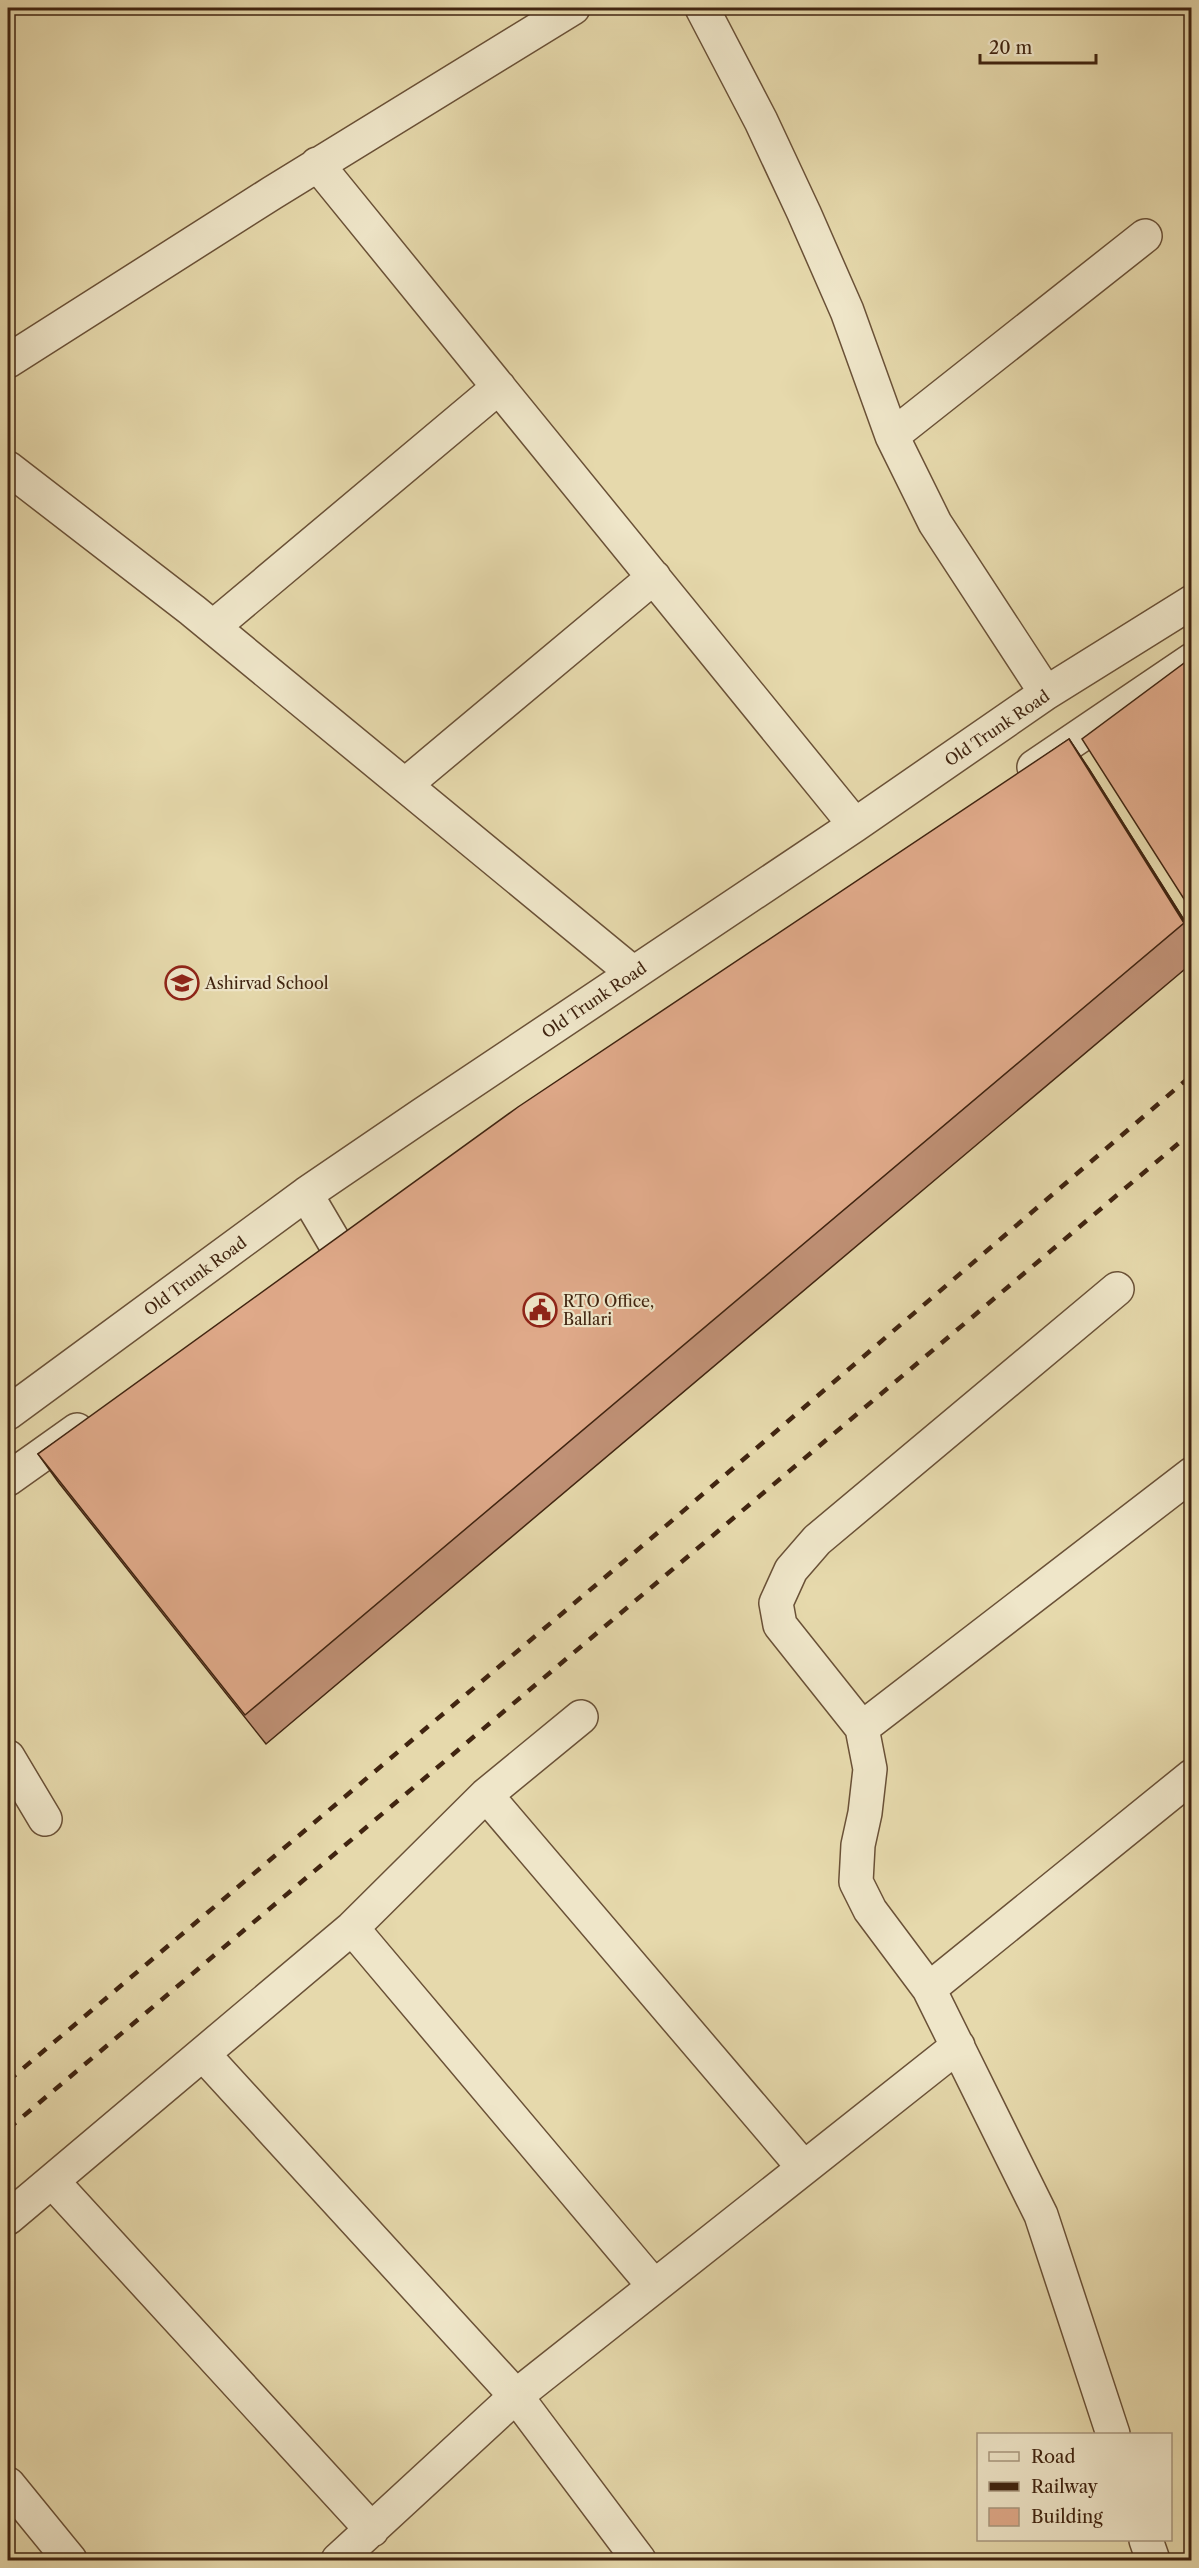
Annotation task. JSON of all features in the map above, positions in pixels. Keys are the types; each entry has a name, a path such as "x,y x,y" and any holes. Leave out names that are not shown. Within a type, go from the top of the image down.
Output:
{"street":[{"path":"8,361 317,164 573,8"},
{"path":"702,8 756,110 804,213 847,311 892,436 934,523 1046,693"},
{"path":"317,164 855,825"},
{"path":"892,436 1145,236"},
{"path":"213,627 499,387"},
{"path":"8,468 213,627 633,973"},
{"path":"405,785 654,577"},
{"name":"Old Trunk Road","path":"8,1413 306,1194 855,825 1046,693 1191,602"},
{"path":"1005,787 1191,660"},
{"path":"306,1194 336,1245"},
{"path":"308,1265 363,1226"},
{"path":"1113,2433 1041,2215 929,1989 870,1910 856,1882 858,1845 865,1813 870,1769 862,1728 780,1625 776,1603 791,1570 817,1540 1117,1289"},
{"path":"8,1479 103,1411"},
{"path":"862,1728 1191,1474"},
{"path":"8,2218 352,1928 486,1795 581,1717"},
{"path":"8,1757 45,1819"},
{"path":"929,1989 1191,1776"},
{"path":"486,1795 804,2168"},
{"path":"352,1928 654,2286"},
{"path":"338,2560 516,2396 958,2046"},
{"path":"203,2054 516,2396 639,2560"},
{"path":"51,2181 372,2530"},
{"path":"8,2484 70,2560"},
{"path":"1146,2541 1153,2560"}],"building":[{"path":"1191,658 1191,910 1082,739"},
{"name":"RTO Office, Ballari","path":"1069,739 1184,923 245,1715 38,1454 518,1107"}],"railway":[{"path":"8,2081 661,1530 1192,1075"},
{"path":"8,2129 1192,1132"}],"place":[{"name":"Ashirvad School","path":"182,983"},
{"name":"RTO Office, Ballari","path":"540,1310"}]}
